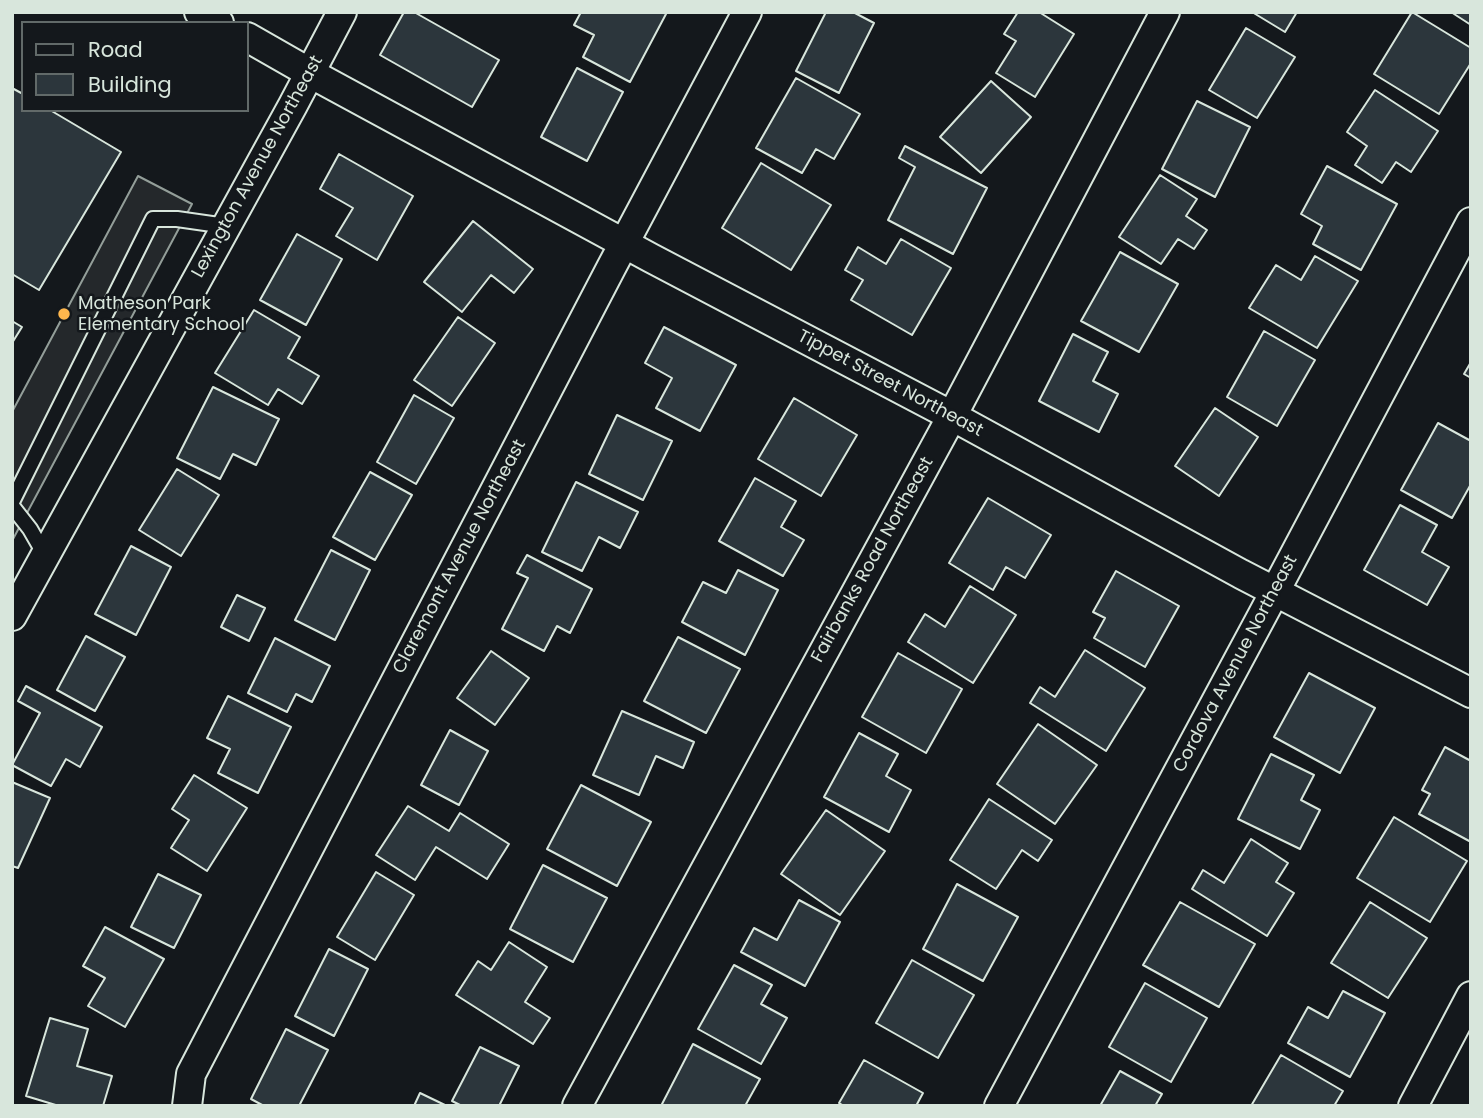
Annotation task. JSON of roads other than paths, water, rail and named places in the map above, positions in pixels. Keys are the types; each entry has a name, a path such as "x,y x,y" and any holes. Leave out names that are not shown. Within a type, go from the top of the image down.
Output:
{"street":[{"path":"199,12 215,21"},
{"name":"Lexington Avenue Northeast","path":"12,616 342,12"},
{"name":"Claremont Avenue Northeast","path":"187,1106 191,1074 747,12"},
{"name":"Fairbanks Road Northeast","path":"577,1106 952,416 1165,12"},
{"name":"Tippet Street Northeast","path":"248,38 624,243 1471,694"},
{"name":"Cordova Avenue Northeast","path":"999,1106 1470,227"},
{"path":"1412,1106 1471,996"}],"lane":[{"path":"45,555 12,504 153,219 177,219 226,226"}],"place":[{"name":"Matheson Park Elementary School","path":"64,314"}]}
